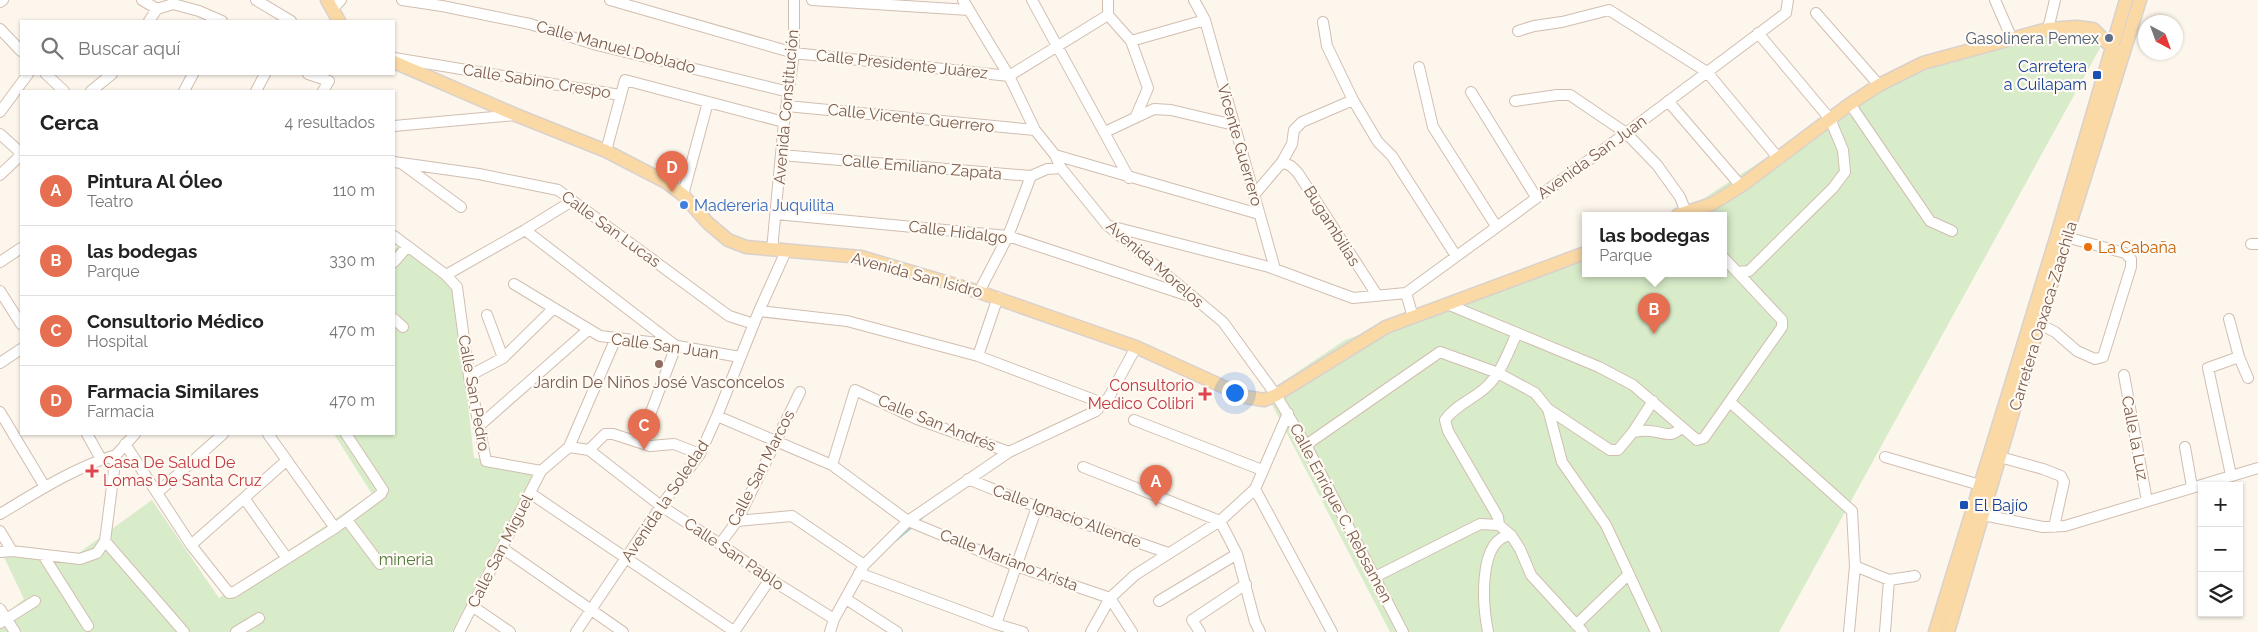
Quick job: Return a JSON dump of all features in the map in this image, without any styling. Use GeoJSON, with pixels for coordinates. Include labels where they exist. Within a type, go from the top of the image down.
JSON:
{"type":"FeatureCollection","features":[{"type":"Feature","properties":{"kind":"main road","name":"Carretera Oaxaca-Zaachila"},"geometry":{"type":"LineString","coordinates":[[1935,632],[2126,0]]}},
{"type":"Feature","properties":{"kind":"main road","name":"Carretera Oaxaca-Zaachila"},"geometry":{"type":"LineString","coordinates":[[1948,632],[2039,324],[2140,0]]}},
{"type":"Feature","properties":{"kind":"main road"},"geometry":{"type":"LineString","coordinates":[[330,5],[338,20]]}},
{"type":"Feature","properties":{"kind":"main road"},"geometry":{"type":"LineString","coordinates":[[1690,212],[1712,204],[1741,186],[1850,104],[1879,85],[1923,63],[2048,29],[2076,27],[2093,30],[2102,36],[2111,48],[2123,55]]}},
{"type":"Feature","properties":{"kind":"main road","name":"Avenida San Isidro"},"geometry":{"type":"LineString","coordinates":[[395,62],[516,115],[606,151],[666,182],[683,195],[708,223],[728,240],[746,247],[861,257],[998,297],[1136,347],[1246,397],[1264,400],[1276,394]]}},
{"type":"Feature","properties":{"kind":"main road"},"geometry":{"type":"LineString","coordinates":[[1276,394],[1386,327],[1582,254]]}},
{"type":"Feature","properties":{"kind":"street"},"geometry":{"type":"LineString","coordinates":[[142,0],[157,9]]}},
{"type":"Feature","properties":{"kind":"street"},"geometry":{"type":"LineString","coordinates":[[256,0],[289,20]]}},
{"type":"Feature","properties":{"kind":"street"},"geometry":{"type":"LineString","coordinates":[[330,5],[341,0]]}},
{"type":"Feature","properties":{"kind":"street","name":"Calle Manuel Doblado"},"geometry":{"type":"LineString","coordinates":[[402,0],[446,3],[530,24],[597,45],[789,92]]}},
{"type":"Feature","properties":{"kind":"street","name":"Calle Presidente Juárez"},"geometry":{"type":"LineString","coordinates":[[610,0],[794,53],[1009,76]]}},
{"type":"Feature","properties":{"kind":"street","name":"Avenida Constitución"},"geometry":{"type":"LineString","coordinates":[[772,250],[784,122],[794,53],[794,0]]}},
{"type":"Feature","properties":{"kind":"street"},"geometry":{"type":"LineString","coordinates":[[812,0],[970,10]]}},
{"type":"Feature","properties":{"kind":"street","name":"Avenida Morelos"},"geometry":{"type":"LineString","coordinates":[[963,0],[1009,76],[1035,130],[1055,155],[1060,168],[1107,225],[1223,322],[1276,394]]}},
{"type":"Feature","properties":{"kind":"street"},"geometry":{"type":"LineString","coordinates":[[1032,0],[1059,46],[1129,178]]}},
{"type":"Feature","properties":{"kind":"street"},"geometry":{"type":"LineString","coordinates":[[1108,0],[1108,15],[1131,41],[1148,88],[1136,116]]}},
{"type":"Feature","properties":{"kind":"street","name":"Avenida San Juan"},"geometry":{"type":"LineString","coordinates":[[1406,293],[1626,133],[1786,13],[1788,0]]}},
{"type":"Feature","properties":{"kind":"street"},"geometry":{"type":"LineString","coordinates":[[1995,0],[2012,39]]}},
{"type":"Feature","properties":{"kind":"street"},"geometry":{"type":"LineString","coordinates":[[2048,29],[2055,0]]}},
{"type":"Feature","properties":{"kind":"street","name":"Vicente Guerrero"},"geometry":{"type":"LineString","coordinates":[[1199,2],[1275,269]]}},
{"type":"Feature","properties":{"kind":"street"},"geometry":{"type":"LineString","coordinates":[[150,20],[157,9],[173,4],[199,11],[220,20]]}},
{"type":"Feature","properties":{"kind":"street"},"geometry":{"type":"LineString","coordinates":[[1518,31],[1609,10],[1706,72],[1779,159]]}},
{"type":"Feature","properties":{"kind":"street"},"geometry":{"type":"LineString","coordinates":[[1816,13],[1879,85]]}},
{"type":"Feature","properties":{"kind":"street"},"geometry":{"type":"LineString","coordinates":[[1009,76],[1108,15]]}},
{"type":"Feature","properties":{"kind":"street"},"geometry":{"type":"LineString","coordinates":[[1131,41],[1205,20]]}},
{"type":"Feature","properties":{"kind":"street"},"geometry":{"type":"LineString","coordinates":[[1322,22],[1327,46],[1353,100],[1378,142],[1392,156],[1456,256]]}},
{"type":"Feature","properties":{"kind":"street"},"geometry":{"type":"LineString","coordinates":[[0,28],[20,50]]}},
{"type":"Feature","properties":{"kind":"street"},"geometry":{"type":"LineString","coordinates":[[1737,272],[1749,270],[1833,188],[1844,172],[1843,150],[1830,119],[1758,33]]}},
{"type":"Feature","properties":{"kind":"street","name":"Calle Sabino Crespo"},"geometry":{"type":"LineString","coordinates":[[395,58],[620,95],[625,80],[784,122]]}},
{"type":"Feature","properties":{"kind":"street"},"geometry":{"type":"LineString","coordinates":[[1420,66],[1433,127],[1496,226]]}},
{"type":"Feature","properties":{"kind":"street"},"geometry":{"type":"LineString","coordinates":[[0,112],[27,75]]}},
{"type":"Feature","properties":{"kind":"street"},"geometry":{"type":"LineString","coordinates":[[47,75],[63,90]]}},
{"type":"Feature","properties":{"kind":"street"},"geometry":{"type":"LineString","coordinates":[[92,90],[111,75]]}},
{"type":"Feature","properties":{"kind":"street"},"geometry":{"type":"LineString","coordinates":[[185,90],[192,75]]}},
{"type":"Feature","properties":{"kind":"street"},"geometry":{"type":"LineString","coordinates":[[257,90],[264,75]]}},
{"type":"Feature","properties":{"kind":"street"},"geometry":{"type":"LineString","coordinates":[[311,75],[329,82]]}},
{"type":"Feature","properties":{"kind":"street"},"geometry":{"type":"LineString","coordinates":[[1471,92],[1536,197]]}},
{"type":"Feature","properties":{"kind":"street"},"geometry":{"type":"LineString","coordinates":[[1515,101],[1557,94],[1570,95],[1626,133],[1657,165],[1680,197],[1684,212]]}},
{"type":"Feature","properties":{"kind":"street"},"geometry":{"type":"LineString","coordinates":[[606,151],[620,95]]}},
{"type":"Feature","properties":{"kind":"street"},"geometry":{"type":"LineString","coordinates":[[1254,195],[1282,162],[1292,144],[1294,130],[1302,122],[1353,100]]}},
{"type":"Feature","properties":{"kind":"street"},"geometry":{"type":"LineString","coordinates":[[1668,101],[1741,186]]}},
{"type":"Feature","properties":{"kind":"street"},"geometry":{"type":"LineString","coordinates":[[683,195],[708,102]]}},
{"type":"Feature","properties":{"kind":"street"},"geometry":{"type":"LineString","coordinates":[[1850,104],[1930,221],[1952,231]]}},
{"type":"Feature","properties":{"kind":"street","name":"Calle Vicente Guerrero"},"geometry":{"type":"LineString","coordinates":[[787,106],[1035,130]]}},
{"type":"Feature","properties":{"kind":"street"},"geometry":{"type":"LineString","coordinates":[[1105,132],[1154,109],[1171,110],[1234,125]]}},
{"type":"Feature","properties":{"kind":"street"},"geometry":{"type":"LineString","coordinates":[[395,126],[516,115]]}},
{"type":"Feature","properties":{"kind":"street"},"geometry":{"type":"LineString","coordinates":[[0,134],[20,153]]}},
{"type":"Feature","properties":{"kind":"street"},"geometry":{"type":"LineString","coordinates":[[0,175],[20,155]]}},
{"type":"Feature","properties":{"kind":"street","name":"Calle Emiliano Zapata"},"geometry":{"type":"LineString","coordinates":[[781,155],[1031,176],[1047,169],[1060,168]]}},
{"type":"Feature","properties":{"kind":"street"},"geometry":{"type":"LineString","coordinates":[[1055,155],[1129,178],[1259,214]]}},
{"type":"Feature","properties":{"kind":"street"},"geometry":{"type":"LineString","coordinates":[[397,162],[461,207]]}},
{"type":"Feature","properties":{"kind":"street","name":"Calle San Lucas"},"geometry":{"type":"LineString","coordinates":[[397,162],[479,174],[558,190],[729,316],[754,324]]}},
{"type":"Feature","properties":{"kind":"street","name":"Bugambilias"},"geometry":{"type":"LineString","coordinates":[[1282,162],[1291,166],[1298,174],[1377,295]]}},
{"type":"Feature","properties":{"kind":"street"},"geometry":{"type":"LineString","coordinates":[[979,292],[1008,236],[1031,176]]}},
{"type":"Feature","properties":{"kind":"street"},"geometry":{"type":"LineString","coordinates":[[395,237],[446,275],[572,201]]}},
{"type":"Feature","properties":{"kind":"street","name":"Calle Hidalgo"},"geometry":{"type":"LineString","coordinates":[[776,214],[1008,236],[1192,296]]}},
{"type":"Feature","properties":{"kind":"street"},"geometry":{"type":"LineString","coordinates":[[1107,225],[1275,269],[1353,298],[1406,293],[1414,317]]}},
{"type":"Feature","properties":{"kind":"street"},"geometry":{"type":"LineString","coordinates":[[525,230],[676,346],[640,442]]}},
{"type":"Feature","properties":{"kind":"street"},"geometry":{"type":"LineString","coordinates":[[2039,324],[2056,332],[2077,351],[2095,359],[2102,357],[2132,259],[2125,253],[2066,237]]}},
{"type":"Feature","properties":{"kind":"street"},"geometry":{"type":"LineString","coordinates":[[395,261],[407,247]]}},
{"type":"Feature","properties":{"kind":"street"},"geometry":{"type":"LineString","coordinates":[[0,262],[20,249]]}},
{"type":"Feature","properties":{"kind":"street","name":"Avenida la Soledad"},"geometry":{"type":"LineString","coordinates":[[576,632],[661,506],[700,454],[718,416],[759,311],[786,251]]}},
{"type":"Feature","properties":{"kind":"street"},"geometry":{"type":"LineString","coordinates":[[1446,304],[1517,333],[1633,385],[1697,440],[1704,438],[1782,326],[1782,320],[1727,261]]}},
{"type":"Feature","properties":{"kind":"street","name":"Calle San Pedro"},"geometry":{"type":"LineString","coordinates":[[446,275],[457,287],[469,376],[486,461],[541,471]]}},
{"type":"Feature","properties":{"kind":"street","name":"Calle San Juan"},"geometry":{"type":"LineString","coordinates":[[514,284],[600,336],[676,346],[740,358]]}},
{"type":"Feature","properties":{"kind":"street"},"geometry":{"type":"LineString","coordinates":[[0,291],[20,322]]}},
{"type":"Feature","properties":{"kind":"street"},"geometry":{"type":"LineString","coordinates":[[978,356],[998,297]]}},
{"type":"Feature","properties":{"kind":"street"},"geometry":{"type":"LineString","coordinates":[[469,376],[504,358],[554,308]]}},
{"type":"Feature","properties":{"kind":"street"},"geometry":{"type":"LineString","coordinates":[[759,311],[847,321],[978,356],[1105,404]]}},
{"type":"Feature","properties":{"kind":"street"},"geometry":{"type":"LineString","coordinates":[[488,315],[504,358]]}},
{"type":"Feature","properties":{"kind":"street"},"geometry":{"type":"LineString","coordinates":[[395,320],[403,327]]}},
{"type":"Feature","properties":{"kind":"street"},"geometry":{"type":"LineString","coordinates":[[2229,320],[2248,378]]}},
{"type":"Feature","properties":{"kind":"street"},"geometry":{"type":"LineString","coordinates":[[479,426],[588,330]]}},
{"type":"Feature","properties":{"kind":"street"},"geometry":{"type":"LineString","coordinates":[[1499,525],[1498,517],[1448,430],[1445,420],[1451,411],[1486,388],[1498,373],[1517,333]]}},
{"type":"Feature","properties":{"kind":"street"},"geometry":{"type":"LineString","coordinates":[[541,471],[569,447],[616,338]]}},
{"type":"Feature","properties":{"kind":"street"},"geometry":{"type":"LineString","coordinates":[[830,632],[834,619],[861,569],[908,520],[1009,452],[1096,411],[1105,404],[1136,347]]}},
{"type":"Feature","properties":{"kind":"street"},"geometry":{"type":"LineString","coordinates":[[0,363],[20,350]]}},
{"type":"Feature","properties":{"kind":"street"},"geometry":{"type":"LineString","coordinates":[[1306,445],[1440,352],[1498,373],[1535,393],[1548,410],[1610,450],[1618,450],[1633,432],[1653,401]]}},
{"type":"Feature","properties":{"kind":"street"},"geometry":{"type":"LineString","coordinates":[[2231,475],[2208,368],[2240,357]]}},
{"type":"Feature","properties":{"kind":"street","name":"Calle la Luz"},"geometry":{"type":"LineString","coordinates":[[2124,376],[2147,501]]}},
{"type":"Feature","properties":{"kind":"street","name":"Calle San Andrés"},"geometry":{"type":"LineString","coordinates":[[832,465],[855,390],[917,419],[1009,452]]}},
{"type":"Feature","properties":{"kind":"street","name":"Calle San Marcos"},"geometry":{"type":"LineString","coordinates":[[720,544],[737,521],[800,392]]}},
{"type":"Feature","properties":{"kind":"street","name":"Calle Enrique C. Rebsamen"},"geometry":{"type":"LineString","coordinates":[[1276,394],[1306,445],[1403,632]]}},
{"type":"Feature","properties":{"kind":"street"},"geometry":{"type":"LineString","coordinates":[[1730,402],[1852,510],[1855,566],[1849,632]]}},
{"type":"Feature","properties":{"kind":"street"},"geometry":{"type":"LineString","coordinates":[[1548,410],[1562,462],[1606,524],[1656,632]]}},
{"type":"Feature","properties":{"kind":"street"},"geometry":{"type":"LineString","coordinates":[[0,412],[45,487]]}},
{"type":"Feature","properties":{"kind":"street"},"geometry":{"type":"LineString","coordinates":[[1091,632],[1110,598],[1135,575],[1220,521],[1255,488],[1288,413]]}},
{"type":"Feature","properties":{"kind":"street","name":"Calle Mariano Arista"},"geometry":{"type":"LineString","coordinates":[[718,416],[776,443],[832,465],[908,520],[1016,566],[1110,598]]}},
{"type":"Feature","properties":{"kind":"street"},"geometry":{"type":"LineString","coordinates":[[1134,420],[1262,470]]}},
{"type":"Feature","properties":{"kind":"street"},"geometry":{"type":"LineString","coordinates":[[1633,432],[1651,431],[1669,435],[1681,428]]}},
{"type":"Feature","properties":{"kind":"street"},"geometry":{"type":"LineString","coordinates":[[569,447],[589,450],[605,434],[650,446],[674,444],[700,454]]}},
{"type":"Feature","properties":{"kind":"street"},"geometry":{"type":"LineString","coordinates":[[88,435],[101,459]]}},
{"type":"Feature","properties":{"kind":"street"},"geometry":{"type":"LineString","coordinates":[[0,552],[12,551],[80,559],[97,553],[105,541],[116,455],[134,435]]}},
{"type":"Feature","properties":{"kind":"street"},"geometry":{"type":"LineString","coordinates":[[157,493],[222,435]]}},
{"type":"Feature","properties":{"kind":"street"},"geometry":{"type":"LineString","coordinates":[[269,435],[335,528]]}},
{"type":"Feature","properties":{"kind":"street"},"geometry":{"type":"LineString","coordinates":[[125,444],[191,545],[229,593],[234,592],[286,557],[335,528],[382,494],[383,490],[347,435]]}},
{"type":"Feature","properties":{"kind":"street"},"geometry":{"type":"LineString","coordinates":[[2184,446],[2192,487]]}},
{"type":"Feature","properties":{"kind":"street","name":"Calle San Pablo"},"geometry":{"type":"LineString","coordinates":[[589,450],[661,506],[770,579],[834,619]]}},
{"type":"Feature","properties":{"kind":"street"},"geometry":{"type":"LineString","coordinates":[[0,514],[45,487],[101,459],[116,455]]}},
{"type":"Feature","properties":{"kind":"street"},"geometry":{"type":"LineString","coordinates":[[1885,457],[1980,485]]}},
{"type":"Feature","properties":{"kind":"street"},"geometry":{"type":"LineString","coordinates":[[2000,457],[2062,476],[2064,482],[2054,527]]}},
{"type":"Feature","properties":{"kind":"street"},"geometry":{"type":"LineString","coordinates":[[191,545],[286,461]]}},
{"type":"Feature","properties":{"kind":"street"},"geometry":{"type":"LineString","coordinates":[[1083,467],[1220,521],[1236,554],[1246,584],[1255,622],[1260,632]]}},
{"type":"Feature","properties":{"kind":"street"},"geometry":{"type":"LineString","coordinates":[[1983,515],[2043,527],[2065,526],[2258,468]]}},
{"type":"Feature","properties":{"kind":"street","name":"Calle San Miguel"},"geometry":{"type":"LineString","coordinates":[[459,632],[541,471]]}},
{"type":"Feature","properties":{"kind":"street","name":"Calle Ignacio Allende"},"geometry":{"type":"LineString","coordinates":[[968,479],[1037,507],[1168,553]]}},
{"type":"Feature","properties":{"kind":"street"},"geometry":{"type":"LineString","coordinates":[[1255,488],[1332,632]]}},
{"type":"Feature","properties":{"kind":"street"},"geometry":{"type":"LineString","coordinates":[[530,493],[734,632],[770,579]]}},
{"type":"Feature","properties":{"kind":"street"},"geometry":{"type":"LineString","coordinates":[[244,498],[286,557]]}},
{"type":"Feature","properties":{"kind":"street"},"geometry":{"type":"LineString","coordinates":[[996,624],[1037,507]]}},
{"type":"Feature","properties":{"kind":"street"},"geometry":{"type":"LineString","coordinates":[[737,521],[792,516],[861,569],[996,624],[1024,632]]}},
{"type":"Feature","properties":{"kind":"street"},"geometry":{"type":"LineString","coordinates":[[347,520],[380,564]]}},
{"type":"Feature","properties":{"kind":"street"},"geometry":{"type":"LineString","coordinates":[[1375,577],[1480,524],[1499,525],[1511,535],[1520,549],[1531,575],[1579,628],[1629,574]]}},
{"type":"Feature","properties":{"kind":"street"},"geometry":{"type":"LineString","coordinates":[[0,531],[12,551]]}},
{"type":"Feature","properties":{"kind":"street"},"geometry":{"type":"LineString","coordinates":[[1488,632],[1483,608],[1487,565],[1492,547],[1498,539],[1511,535]]}},
{"type":"Feature","properties":{"kind":"street"},"geometry":{"type":"LineString","coordinates":[[105,541],[184,632]]}},
{"type":"Feature","properties":{"kind":"street"},"geometry":{"type":"LineString","coordinates":[[502,548],[623,632]]}},
{"type":"Feature","properties":{"kind":"street"},"geometry":{"type":"LineString","coordinates":[[1159,601],[1236,554]]}},
{"type":"Feature","properties":{"kind":"street"},"geometry":{"type":"LineString","coordinates":[[43,555],[88,626]]}},
{"type":"Feature","properties":{"kind":"street"},"geometry":{"type":"LineString","coordinates":[[1855,566],[1889,580],[1915,576]]}},
{"type":"Feature","properties":{"kind":"street"},"geometry":{"type":"LineString","coordinates":[[1885,632],[1889,580]]}},
{"type":"Feature","properties":{"kind":"street"},"geometry":{"type":"LineString","coordinates":[[1200,632],[1192,620],[1246,584]]}},
{"type":"Feature","properties":{"kind":"street"},"geometry":{"type":"LineString","coordinates":[[846,598],[897,632]]}},
{"type":"Feature","properties":{"kind":"street"},"geometry":{"type":"LineString","coordinates":[[1110,598],[1132,632]]}},
{"type":"Feature","properties":{"kind":"street"},"geometry":{"type":"LineString","coordinates":[[3,621],[35,602]]}},
{"type":"Feature","properties":{"kind":"street"},"geometry":{"type":"LineString","coordinates":[[472,606],[510,632]]}},
{"type":"Feature","properties":{"kind":"street"},"geometry":{"type":"LineString","coordinates":[[0,609],[3,621],[15,632]]}},
{"type":"Feature","properties":{"kind":"street"},"geometry":{"type":"LineString","coordinates":[[236,632],[259,618]]}},
{"type":"Feature","properties":{"kind":"green space"},"geometry":{"type":"Polygon","coordinates":[[[2045,29],[2105,39],[1779,632],[1390,632],[1266,393],[1345,340],[1582,254],[1582,277],[1727,277],[1727,212],[1683,212],[1879,85],[2045,29]]]}},
{"type":"Feature","properties":{"kind":"green space","name":"mineria"},"geometry":{"type":"Polygon","coordinates":[[[398,246],[455,288],[474,458],[537,466],[452,632],[0,632],[0,618],[24,599],[1,551],[69,560],[152,500],[219,598],[372,494],[335,435],[395,435],[395,249],[398,246]]]}},
{"type":"Feature","properties":{"kind":"waterway"},"geometry":{"type":"LineString","coordinates":[[917,522],[926,514]]}},
{"type":"Feature","properties":{"kind":"waterway"},"geometry":{"type":"LineString","coordinates":[[896,540],[913,526]]}},
{"type":"Feature","properties":{"kind":"place","name":"Gasolinera Pemex"},"geometry":{"type":"Point","coordinates":[2109,38]}},
{"type":"Feature","properties":{"kind":"place","name":"Carretera a Cuilapam"},"geometry":{"type":"Point","coordinates":[2097,75]}},
{"type":"Feature","properties":{"kind":"place","name":"Farmacia Similares"},"geometry":{"type":"Point","coordinates":[672,192]}},
{"type":"Feature","properties":{"kind":"place","name":"Madereria Juquilita"},"geometry":{"type":"Point","coordinates":[684,205]}},
{"type":"Feature","properties":{"kind":"place","name":"La Cabaña"},"geometry":{"type":"Point","coordinates":[2088,247]}},
{"type":"Feature","properties":{"kind":"place","name":"las bodegas"},"geometry":{"type":"Point","coordinates":[1654,334]}},
{"type":"Feature","properties":{"kind":"place","name":"Jardin De Niños José Vasconcelos"},"geometry":{"type":"Point","coordinates":[659,364]}},
{"type":"Feature","properties":{"kind":"place","name":"Consultorio Medico Colibri"},"geometry":{"type":"Point","coordinates":[1205,394]}},
{"type":"Feature","properties":{"kind":"place","name":"Consultorio Médico"},"geometry":{"type":"Point","coordinates":[644,450]}},
{"type":"Feature","properties":{"kind":"place","name":"Casa De Salud De Lomas De Santa Cruz"},"geometry":{"type":"Point","coordinates":[92,471]}},
{"type":"Feature","properties":{"kind":"place","name":"El Bajío"},"geometry":{"type":"Point","coordinates":[1964,505]}},
{"type":"Feature","properties":{"kind":"place","name":"Pintura Al Óleo"},"geometry":{"type":"Point","coordinates":[1156,506]}}]}
